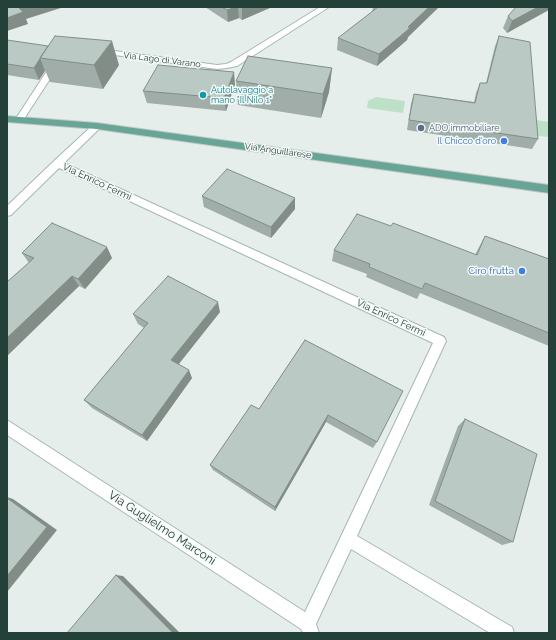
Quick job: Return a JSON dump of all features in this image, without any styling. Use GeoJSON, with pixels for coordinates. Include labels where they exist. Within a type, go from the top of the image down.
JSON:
{"type":"FeatureCollection","features":[{"type":"Feature","properties":{"kind":"main road","name":"Via Anguillarese"},"geometry":{"type":"LineString","coordinates":[[7,119],[97,126],[549,189]]}},
{"type":"Feature","properties":{"kind":"street","name":"Via Lago di Varano"},"geometry":{"type":"LineString","coordinates":[[95,51],[217,67],[227,66],[234,64],[325,7]]}},
{"type":"Feature","properties":{"kind":"street"},"geometry":{"type":"LineString","coordinates":[[19,120],[61,56]]}},
{"type":"Feature","properties":{"kind":"street"},"geometry":{"type":"LineString","coordinates":[[7,212],[97,126]]}},
{"type":"Feature","properties":{"kind":"street","name":"Via Enrico Fermi"},"geometry":{"type":"LineString","coordinates":[[57,164],[440,341],[348,539],[310,629]]}},
{"type":"Feature","properties":{"kind":"street","name":"Via Guglielmo Marconi"},"geometry":{"type":"LineString","coordinates":[[7,427],[310,629]]}},
{"type":"Feature","properties":{"kind":"street"},"geometry":{"type":"LineString","coordinates":[[348,539],[506,633]]}},
{"type":"Feature","properties":{"kind":"green space"},"geometry":{"type":"Polygon","coordinates":[[[376,97],[405,101],[403,113],[367,108],[368,101],[376,97]]]}},
{"type":"Feature","properties":{"kind":"green space"},"geometry":{"type":"Polygon","coordinates":[[[530,119],[549,122],[549,137],[531,135],[530,119]]]}},
{"type":"Feature","properties":{"kind":"building"},"geometry":{"type":"Polygon","coordinates":[[[7,7],[23,7],[19,8],[23,12],[7,18],[7,7]]]}},
{"type":"Feature","properties":{"kind":"building"},"geometry":{"type":"Polygon","coordinates":[[[222,7],[236,7],[227,10],[222,7]]]}},
{"type":"Feature","properties":{"kind":"building"},"geometry":{"type":"Polygon","coordinates":[[[378,7],[429,7],[408,27],[410,28],[379,54],[338,38],[378,7]]]}},
{"type":"Feature","properties":{"kind":"building"},"geometry":{"type":"Polygon","coordinates":[[[516,7],[538,7],[512,21],[508,16],[516,7]]]}},
{"type":"Feature","properties":{"kind":"building"},"geometry":{"type":"Polygon","coordinates":[[[55,36],[112,41],[94,65],[40,58],[55,36]]]}},
{"type":"Feature","properties":{"kind":"building"},"geometry":{"type":"Polygon","coordinates":[[[499,36],[530,42],[538,139],[409,120],[414,94],[475,103],[480,83],[487,83],[499,36]]]}},
{"type":"Feature","properties":{"kind":"building"},"geometry":{"type":"Polygon","coordinates":[[[7,40],[48,46],[34,68],[7,64],[7,40]]]}},
{"type":"Feature","properties":{"kind":"building"},"geometry":{"type":"Polygon","coordinates":[[[248,56],[332,68],[323,94],[236,81],[248,56]]]}},
{"type":"Feature","properties":{"kind":"building"},"geometry":{"type":"Polygon","coordinates":[[[158,65],[234,72],[224,98],[143,91],[158,65]]]}},
{"type":"Feature","properties":{"kind":"building"},"geometry":{"type":"Polygon","coordinates":[[[227,169],[295,198],[271,227],[202,196],[227,169]]]}},
{"type":"Feature","properties":{"kind":"building"},"geometry":{"type":"Polygon","coordinates":[[[357,214],[391,226],[393,223],[477,255],[485,236],[549,259],[549,333],[425,283],[422,289],[369,267],[370,264],[334,250],[357,214]]]}},
{"type":"Feature","properties":{"kind":"building"},"geometry":{"type":"Polygon","coordinates":[[[52,223],[107,247],[78,279],[72,276],[7,338],[7,282],[34,258],[22,253],[52,223]]]}},
{"type":"Feature","properties":{"kind":"building"},"geometry":{"type":"Polygon","coordinates":[[[168,276],[218,302],[171,360],[189,370],[142,435],[84,400],[148,323],[133,314],[168,276]]]}},
{"type":"Feature","properties":{"kind":"building"},"geometry":{"type":"Polygon","coordinates":[[[305,340],[403,391],[377,442],[328,415],[275,507],[210,465],[251,405],[259,409],[305,340]]]}},
{"type":"Feature","properties":{"kind":"building"},"geometry":{"type":"Polygon","coordinates":[[[465,419],[537,454],[513,542],[435,501],[465,419]]]}},
{"type":"Feature","properties":{"kind":"building"},"geometry":{"type":"Polygon","coordinates":[[[7,498],[47,527],[7,576],[7,498]]]}},
{"type":"Feature","properties":{"kind":"building"},"geometry":{"type":"Polygon","coordinates":[[[116,575],[173,633],[67,633],[116,575]]]}},
{"type":"Feature","properties":{"kind":"place","name":"Autolavaggio a mano \"Il Nilo 1\""},"geometry":{"type":"Point","coordinates":[203,95]}},
{"type":"Feature","properties":{"kind":"place","name":"ADO immobiliare"},"geometry":{"type":"Point","coordinates":[421,128]}},
{"type":"Feature","properties":{"kind":"place","name":"Il Chicco d'oro"},"geometry":{"type":"Point","coordinates":[504,141]}},
{"type":"Feature","properties":{"kind":"place","name":"Ciro frutta"},"geometry":{"type":"Point","coordinates":[522,271]}}]}
